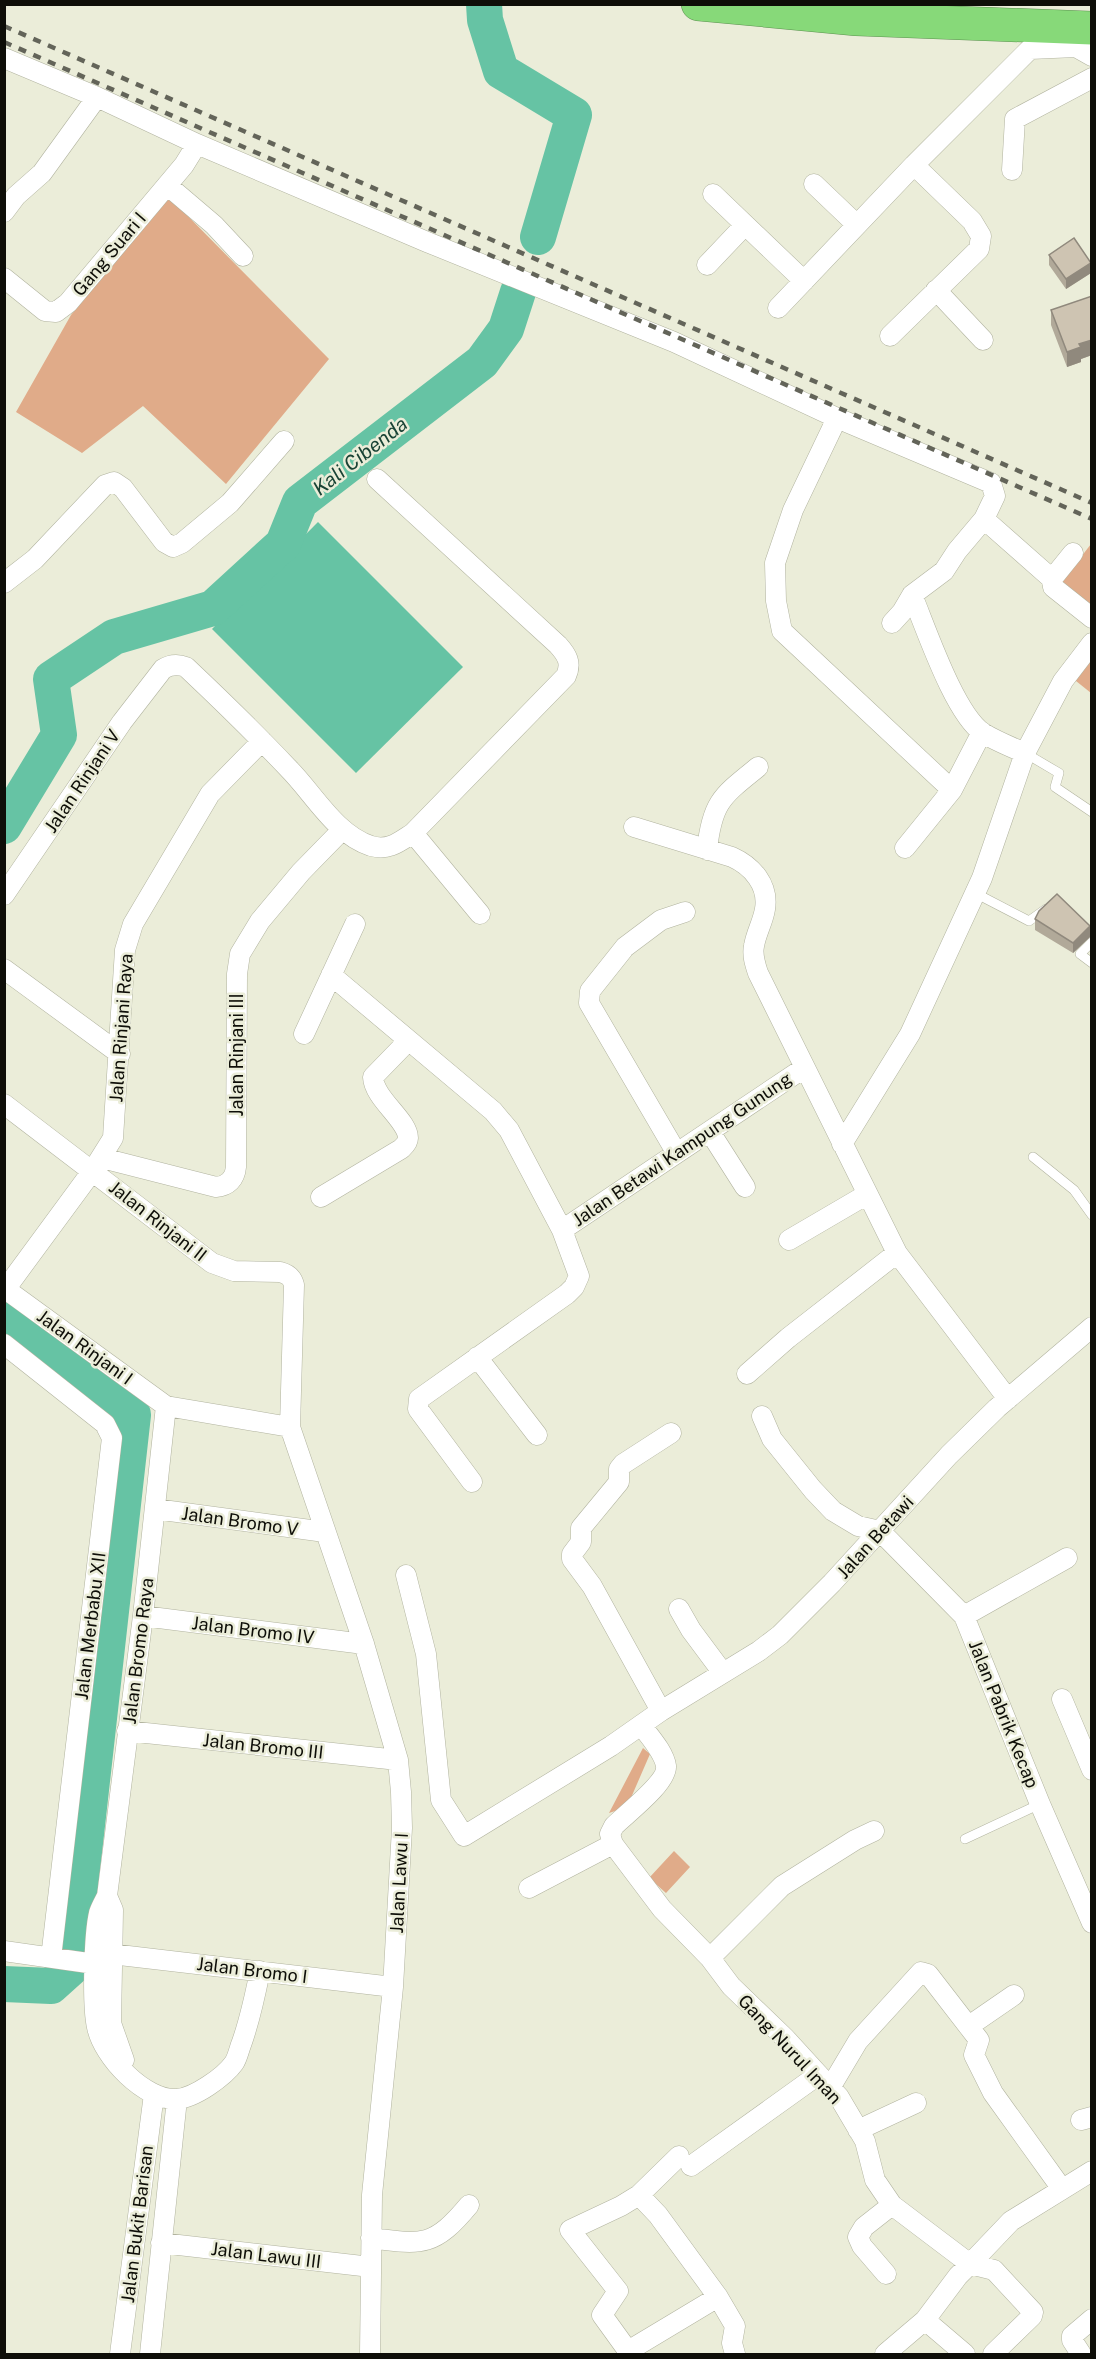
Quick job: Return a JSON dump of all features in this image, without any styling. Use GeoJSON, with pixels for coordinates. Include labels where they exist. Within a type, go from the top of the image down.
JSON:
{"type":"FeatureCollection","features":[{"type":"Feature","properties":{"kind":"highway"},"geometry":{"type":"LineString","coordinates":[[698,4],[856,18],[1092,26]]}},
{"type":"Feature","properties":{"kind":"highway"},"geometry":{"type":"LineString","coordinates":[[975,4],[1092,26]]}},
{"type":"Feature","properties":{"kind":"street"},"geometry":{"type":"LineString","coordinates":[[778,308],[914,165],[1030,49],[1076,47],[1092,56]]}},
{"type":"Feature","properties":{"kind":"street"},"geometry":{"type":"LineString","coordinates":[[4,58],[98,97],[197,144],[427,242],[674,342],[837,418],[991,483],[995,496],[984,519],[957,550],[944,571],[912,594],[902,612],[892,623]]}},
{"type":"Feature","properties":{"kind":"street"},"geometry":{"type":"LineString","coordinates":[[1012,170],[1015,119],[1092,78]]}},
{"type":"Feature","properties":{"kind":"street"},"geometry":{"type":"LineString","coordinates":[[4,212],[16,196],[42,173],[98,97]]}},
{"type":"Feature","properties":{"kind":"street","name":"Gang Suari I"},"geometry":{"type":"LineString","coordinates":[[4,278],[45,311],[56,312],[68,303],[184,165],[197,144]]}},
{"type":"Feature","properties":{"kind":"street"},"geometry":{"type":"LineString","coordinates":[[890,336],[979,249],[981,236],[972,221],[914,165]]}},
{"type":"Feature","properties":{"kind":"street"},"geometry":{"type":"LineString","coordinates":[[814,184],[857,225]]}},
{"type":"Feature","properties":{"kind":"street"},"geometry":{"type":"LineString","coordinates":[[167,185],[214,225],[243,256]]}},
{"type":"Feature","properties":{"kind":"street"},"geometry":{"type":"LineString","coordinates":[[713,194],[804,281]]}},
{"type":"Feature","properties":{"kind":"street"},"geometry":{"type":"LineString","coordinates":[[707,265],[745,225]]}},
{"type":"Feature","properties":{"kind":"street"},"geometry":{"type":"LineString","coordinates":[[936,290],[983,340]]}},
{"type":"Feature","properties":{"kind":"street"},"geometry":{"type":"LineString","coordinates":[[837,418],[793,510],[775,563],[776,601],[782,631],[952,790]]}},
{"type":"Feature","properties":{"kind":"street"},"geometry":{"type":"LineString","coordinates":[[4,583],[35,559],[105,485],[114,482],[123,488],[164,542],[173,547],[182,543],[230,503],[284,441]]}},
{"type":"Feature","properties":{"kind":"street"},"geometry":{"type":"LineString","coordinates":[[262,741],[299,779],[342,830],[360,841],[384,848],[392,846],[413,833],[566,676],[569,669],[568,657],[558,645],[377,479]]}},
{"type":"Feature","properties":{"kind":"street"},"geometry":{"type":"LineString","coordinates":[[984,519],[1052,579],[1053,587],[1092,618]]}},
{"type":"Feature","properties":{"kind":"street"},"geometry":{"type":"LineString","coordinates":[[1052,579],[1072,553]]}},
{"type":"Feature","properties":{"kind":"street"},"geometry":{"type":"LineString","coordinates":[[912,594],[954,693],[982,732],[1025,753]]}},
{"type":"Feature","properties":{"kind":"street"},"geometry":{"type":"LineString","coordinates":[[842,1144],[910,1034],[975,893],[1025,753],[1063,681],[1092,643]]}},
{"type":"Feature","properties":{"kind":"street","name":"Jalan Rinjani V"},"geometry":{"type":"LineString","coordinates":[[4,896],[122,722],[163,669],[173,664],[186,667],[262,741]]}},
{"type":"Feature","properties":{"kind":"street"},"geometry":{"type":"LineString","coordinates":[[905,848],[952,790],[982,732]]}},
{"type":"Feature","properties":{"kind":"street","name":"Jalan Rinjani Raya"},"geometry":{"type":"LineString","coordinates":[[5,1290],[98,1164],[113,1138],[125,950],[133,924],[210,794],[262,741]]}},
{"type":"Feature","properties":{"kind":"street"},"geometry":{"type":"LineString","coordinates":[[707,850],[710,825],[718,805],[758,767]]}},
{"type":"Feature","properties":{"kind":"street","name":"Jalan Betawi Kampung Gunung"},"geometry":{"type":"LineString","coordinates":[[634,827],[743,862],[756,875],[762,885],[765,907],[754,945],[753,957],[758,973],[866,1195],[897,1253],[1008,1399]]}},
{"type":"Feature","properties":{"kind":"street","name":"Jalan Rinjani III"},"geometry":{"type":"LineString","coordinates":[[98,1164],[216,1187],[225,1186],[231,1180],[236,1167],[237,974],[240,954],[260,921],[301,872],[342,830]]}},
{"type":"Feature","properties":{"kind":"street"},"geometry":{"type":"LineString","coordinates":[[413,833],[480,914]]}},
{"type":"Feature","properties":{"kind":"street"},"geometry":{"type":"LineString","coordinates":[[676,1152],[589,1003],[590,991],[625,947],[661,920],[685,912]]}},
{"type":"Feature","properties":{"kind":"street"},"geometry":{"type":"LineString","coordinates":[[304,1034],[354,924]]}},
{"type":"Feature","properties":{"kind":"street"},"geometry":{"type":"LineString","coordinates":[[4,969],[120,1054]]}},
{"type":"Feature","properties":{"kind":"street"},"geometry":{"type":"LineString","coordinates":[[331,975],[493,1111],[509,1130],[562,1230]]}},
{"type":"Feature","properties":{"kind":"street"},"geometry":{"type":"LineString","coordinates":[[321,1197],[406,1144],[408,1139],[406,1131],[375,1089],[373,1077],[408,1041]]}},
{"type":"Feature","properties":{"kind":"street","name":"Jalan Betawi Kampung Gunung"},"geometry":{"type":"LineString","coordinates":[[472,1482],[418,1409],[418,1399],[574,1287],[579,1276],[562,1230],[804,1068]]}},
{"type":"Feature","properties":{"kind":"street","name":"Jalan Rinjani II"},"geometry":{"type":"LineString","coordinates":[[4,1104],[98,1164],[212,1263],[234,1271],[280,1272],[292,1279],[294,1297],[290,1428]]}},
{"type":"Feature","properties":{"kind":"street"},"geometry":{"type":"LineString","coordinates":[[710,1132],[745,1187]]}},
{"type":"Feature","properties":{"kind":"street"},"geometry":{"type":"LineString","coordinates":[[789,1240],[866,1195]]}},
{"type":"Feature","properties":{"kind":"street"},"geometry":{"type":"LineString","coordinates":[[747,1374],[788,1338],[897,1253]]}},
{"type":"Feature","properties":{"kind":"street","name":"Jalan Rinjani I"},"geometry":{"type":"LineString","coordinates":[[5,1290],[166,1406]]}},
{"type":"Feature","properties":{"kind":"street","name":"Jalan Betawi"},"geometry":{"type":"LineString","coordinates":[[406,1575],[426,1654],[441,1800],[464,1836],[611,1746],[661,1711],[759,1651],[780,1635],[832,1584],[949,1455],[1008,1399],[1092,1327]]}},
{"type":"Feature","properties":{"kind":"street","name":"Jalan Merbabu XII"},"geometry":{"type":"LineString","coordinates":[[4,1344],[105,1424],[112,1438],[57,1958]]}},
{"type":"Feature","properties":{"kind":"street"},"geometry":{"type":"LineString","coordinates":[[477,1357],[537,1435]]}},
{"type":"Feature","properties":{"kind":"street"},"geometry":{"type":"LineString","coordinates":[[166,1406],[290,1428]]}},
{"type":"Feature","properties":{"kind":"street","name":"Jalan Bromo Raya"},"geometry":{"type":"LineString","coordinates":[[145,2089],[124,2061],[111,2023],[98,1960],[113,1910],[106,1896],[143,1616],[166,1406]]}},
{"type":"Feature","properties":{"kind":"street"},"geometry":{"type":"LineString","coordinates":[[762,1416],[772,1439],[813,1490],[833,1510],[858,1526],[880,1531]]}},
{"type":"Feature","properties":{"kind":"street","name":"Jalan Lawu I"},"geometry":{"type":"LineString","coordinates":[[290,1428],[364,1644],[398,1760],[401,1792],[402,1828],[393,1987],[372,2194],[370,2355]]}},
{"type":"Feature","properties":{"kind":"street"},"geometry":{"type":"LineString","coordinates":[[661,1711],[592,1587],[572,1559],[572,1554],[581,1542],[581,1528],[620,1482],[619,1469],[623,1464],[671,1432]]}},
{"type":"Feature","properties":{"kind":"street","name":"Jalan Bromo V"},"geometry":{"type":"LineString","coordinates":[[155,1509],[325,1532]]}},
{"type":"Feature","properties":{"kind":"street","name":"Jalan Pabrik Kecap"},"geometry":{"type":"LineString","coordinates":[[880,1531],[964,1616],[1040,1804],[1092,1923]]}},
{"type":"Feature","properties":{"kind":"street"},"geometry":{"type":"LineString","coordinates":[[964,1616],[1067,1558]]}},
{"type":"Feature","properties":{"kind":"street"},"geometry":{"type":"LineString","coordinates":[[679,1608],[691,1630],[723,1673]]}},
{"type":"Feature","properties":{"kind":"street","name":"Jalan Bromo IV"},"geometry":{"type":"LineString","coordinates":[[143,1616],[364,1644]]}},
{"type":"Feature","properties":{"kind":"street"},"geometry":{"type":"LineString","coordinates":[[1062,1699],[1092,1770]]}},
{"type":"Feature","properties":{"kind":"street"},"geometry":{"type":"LineString","coordinates":[[529,1888],[613,1844],[610,1834],[614,1826],[661,1782],[666,1771],[663,1758],[641,1725]]}},
{"type":"Feature","properties":{"kind":"street","name":"Jalan Bromo III"},"geometry":{"type":"LineString","coordinates":[[127,1731],[398,1760]]}},
{"type":"Feature","properties":{"kind":"street"},"geometry":{"type":"LineString","coordinates":[[710,1958],[782,1886],[855,1840],[874,1831]]}},
{"type":"Feature","properties":{"kind":"street","name":"Gang Nurul Iman"},"geometry":{"type":"LineString","coordinates":[[613,1844],[662,1909],[710,1958],[731,1986],[785,2038],[838,2097],[865,2141],[875,2180],[892,2205],[970,2265],[994,2270],[1032,2312],[1032,2316],[993,2355]]}},
{"type":"Feature","properties":{"kind":"street","name":"Jalan Bromo I"},"geometry":{"type":"LineString","coordinates":[[4,1951],[57,1958],[260,1971],[393,1987]]}},
{"type":"Feature","properties":{"kind":"street"},"geometry":{"type":"LineString","coordinates":[[145,2089],[177,2099],[206,2088],[221,2077],[235,2062],[252,2014],[260,1971]]}},
{"type":"Feature","properties":{"kind":"street"},"geometry":{"type":"LineString","coordinates":[[718,2297],[628,2351],[602,2315],[618,2291],[570,2230],[621,2206],[685,2161],[824,2081],[921,1972],[928,1974],[979,2040],[974,2055],[993,2093],[1062,2189]]}},
{"type":"Feature","properties":{"kind":"street"},"geometry":{"type":"LineString","coordinates":[[969,2026],[1014,1995]]}},
{"type":"Feature","properties":{"kind":"street","name":"Jalan Bukit Barisan"},"geometry":{"type":"LineString","coordinates":[[120,2355],[145,2089]]}},
{"type":"Feature","properties":{"kind":"street","name":"Jalan Bukit Barisan"},"geometry":{"type":"LineString","coordinates":[[150,2355],[177,2099]]}},
{"type":"Feature","properties":{"kind":"street"},"geometry":{"type":"LineString","coordinates":[[858,2130],[916,2103]]}},
{"type":"Feature","properties":{"kind":"street"},"geometry":{"type":"LineString","coordinates":[[885,2355],[924,2320],[958,2276],[1011,2221],[1092,2171]]}},
{"type":"Feature","properties":{"kind":"street"},"geometry":{"type":"LineString","coordinates":[[639,2194],[658,2215],[718,2297],[735,2326],[732,2343],[735,2355]]}},
{"type":"Feature","properties":{"kind":"street"},"geometry":{"type":"LineString","coordinates":[[371,2238],[419,2243],[432,2239],[452,2224],[469,2205]]}},
{"type":"Feature","properties":{"kind":"street"},"geometry":{"type":"LineString","coordinates":[[886,2274],[858,2238],[864,2227],[892,2205]]}},
{"type":"Feature","properties":{"kind":"street","name":"Jalan Lawu III"},"geometry":{"type":"LineString","coordinates":[[161,2243],[371,2267]]}},
{"type":"Feature","properties":{"kind":"street"},"geometry":{"type":"LineString","coordinates":[[1082,2355],[1072,2340],[1072,2336],[1092,2319]]}},
{"type":"Feature","properties":{"kind":"street"},"geometry":{"type":"LineString","coordinates":[[924,2320],[965,2355]]}},
{"type":"Feature","properties":{"kind":"lane"},"geometry":{"type":"LineString","coordinates":[[1025,753],[1059,773],[1055,787],[1092,812]]}},
{"type":"Feature","properties":{"kind":"lane"},"geometry":{"type":"LineString","coordinates":[[975,893],[1029,921],[1056,901]]}},
{"type":"Feature","properties":{"kind":"lane"},"geometry":{"type":"LineString","coordinates":[[1092,942],[1080,954],[1092,963]]}},
{"type":"Feature","properties":{"kind":"lane"},"geometry":{"type":"LineString","coordinates":[[1033,1157],[1074,1190],[1092,1215]]}},
{"type":"Feature","properties":{"kind":"lane"},"geometry":{"type":"LineString","coordinates":[[965,1839],[1040,1804]]}},
{"type":"Feature","properties":{"kind":"shaded area"},"geometry":{"type":"Polygon","coordinates":[[[169,197],[329,359],[226,484],[143,406],[82,453],[16,412],[71,315],[169,197]]]}},
{"type":"Feature","properties":{"kind":"shaded area"},"geometry":{"type":"Polygon","coordinates":[[[318,522],[463,667],[356,773],[212,629],[318,522]]]}},
{"type":"Feature","properties":{"kind":"shaded area"},"geometry":{"type":"Polygon","coordinates":[[[1091,544],[1091,610],[1061,583],[1091,544]]]}},
{"type":"Feature","properties":{"kind":"shaded area"},"geometry":{"type":"Polygon","coordinates":[[[1091,649],[1091,693],[1071,677],[1091,649]]]}},
{"type":"Feature","properties":{"kind":"shaded area"},"geometry":{"type":"Polygon","coordinates":[[[643,1748],[650,1754],[627,1807],[609,1813],[643,1748]]]}},
{"type":"Feature","properties":{"kind":"shaded area"},"geometry":{"type":"Polygon","coordinates":[[[674,1851],[690,1867],[666,1893],[649,1878],[674,1851]]]}},
{"type":"Feature","properties":{"kind":"building"},"geometry":{"type":"Polygon","coordinates":[[[1074,238],[1091,263],[1066,279],[1049,255],[1074,238]]]}},
{"type":"Feature","properties":{"kind":"building"},"geometry":{"type":"Polygon","coordinates":[[[1092,296],[1092,340],[1079,344],[1081,347],[1067,352],[1051,310],[1092,296]]]}},
{"type":"Feature","properties":{"kind":"building"},"geometry":{"type":"Polygon","coordinates":[[[1057,894],[1090,926],[1073,943],[1035,919],[1039,911],[1057,894]]]}},
{"type":"Feature","properties":{"kind":"waterway","name":"Kali Cibenda"},"geometry":{"type":"LineString","coordinates":[[484,4],[485,20],[501,71],[574,115],[538,237]]}},
{"type":"Feature","properties":{"kind":"waterway","name":"Kali Cibenda"},"geometry":{"type":"LineString","coordinates":[[4,826],[59,735],[51,679],[114,637],[213,608],[283,544],[300,502],[482,362],[506,329],[518,292]]}},
{"type":"Feature","properties":{"kind":"waterway"},"geometry":{"type":"LineString","coordinates":[[4,1320],[133,1415],[71,1968],[51,1986],[4,1984]]}},
{"type":"Feature","properties":{"kind":"railway"},"geometry":{"type":"LineString","coordinates":[[4,26],[1092,503]]}},
{"type":"Feature","properties":{"kind":"railway"},"geometry":{"type":"LineString","coordinates":[[4,42],[1092,519]]}}]}
